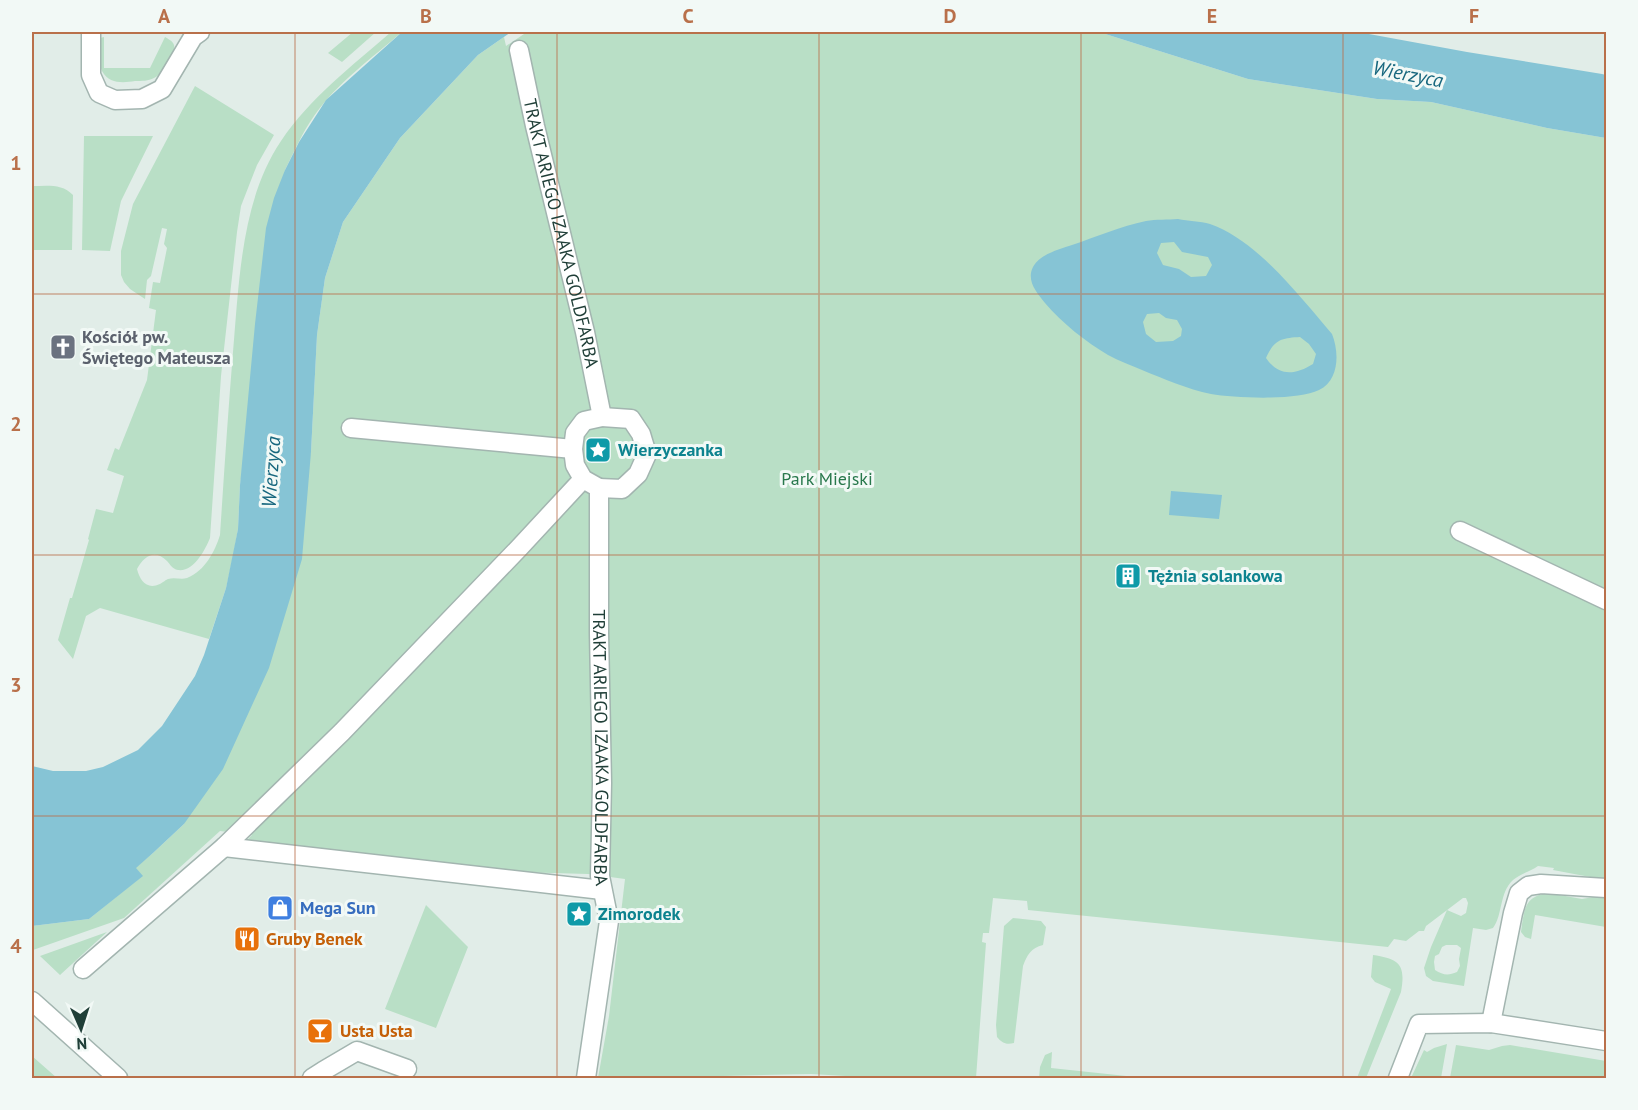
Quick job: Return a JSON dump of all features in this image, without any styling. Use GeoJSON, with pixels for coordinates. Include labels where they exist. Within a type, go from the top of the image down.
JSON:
{"type":"FeatureCollection","features":[{"type":"Feature","properties":{"kind":"street"},"geometry":{"type":"LineString","coordinates":[[91,32],[91,75],[99,93],[114,99],[142,99],[162,89],[193,37],[200,32]]}},
{"type":"Feature","properties":{"kind":"street","name":"TRAKT ARIEGO IZAAKA GOLDFARBA"},"geometry":{"type":"LineString","coordinates":[[519,50],[587,342],[602,417]]}},
{"type":"Feature","properties":{"kind":"street"},"geometry":{"type":"LineString","coordinates":[[83,969],[224,846],[342,732],[519,548],[591,483],[622,489],[638,474],[647,454],[640,434],[630,419],[602,417],[584,420],[575,433],[573,448],[351,428]]}},
{"type":"Feature","properties":{"kind":"street","name":"TRAKT ARIEGO IZAAKA GOLDFARBA"},"geometry":{"type":"LineString","coordinates":[[573,448],[575,465],[591,483],[599,633],[602,783],[600,876],[609,921],[586,1078]]}},
{"type":"Feature","properties":{"kind":"street"},"geometry":{"type":"LineString","coordinates":[[1460,531],[1606,600]]}},
{"type":"Feature","properties":{"kind":"street"},"geometry":{"type":"LineString","coordinates":[[224,846],[602,890]]}},
{"type":"Feature","properties":{"kind":"street"},"geometry":{"type":"LineString","coordinates":[[1491,1023],[1519,893],[1528,886],[1541,884],[1606,888]]}},
{"type":"Feature","properties":{"kind":"street"},"geometry":{"type":"LineString","coordinates":[[32,1001],[118,1078]]}},
{"type":"Feature","properties":{"kind":"street"},"geometry":{"type":"LineString","coordinates":[[1398,1078],[1419,1024],[1491,1023],[1606,1041]]}},
{"type":"Feature","properties":{"kind":"street"},"geometry":{"type":"LineString","coordinates":[[312,1078],[357,1051],[407,1069]]}},
{"type":"Feature","properties":{"kind":"green space"},"geometry":{"type":"Polygon","coordinates":[[[353,32],[376,32],[342,62],[328,53],[353,32]]]}},
{"type":"Feature","properties":{"kind":"green space"},"geometry":{"type":"Polygon","coordinates":[[[391,32],[402,32],[355,71],[323,104],[306,129],[285,170],[240,485],[238,529],[226,588],[209,639],[100,608],[86,616],[73,659],[58,640],[89,540],[96,509],[113,513],[124,476],[107,470],[115,448],[119,450],[147,380],[156,310],[149,308],[153,282],[160,283],[167,248],[164,244],[167,229],[162,228],[151,276],[147,280],[145,299],[130,289],[121,275],[121,251],[133,204],[195,86],[274,135],[257,165],[241,206],[221,376],[210,538],[194,564],[184,570],[174,569],[158,555],[146,558],[137,569],[142,581],[155,586],[168,579],[185,579],[199,571],[208,560],[220,535],[240,270],[257,189],[268,164],[292,125],[333,83],[391,32]]]}},
{"type":"Feature","properties":{"kind":"green space","name":"Park Miejski"},"geometry":{"type":"Polygon","coordinates":[[[527,32],[1099,32],[1248,79],[1377,99],[1431,102],[1547,128],[1606,138],[1606,880],[1538,866],[1513,880],[1505,891],[1493,928],[1486,930],[1473,928],[1464,986],[1433,981],[1426,976],[1424,968],[1447,910],[1426,926],[1424,931],[1419,931],[1406,941],[1394,939],[1388,947],[1028,910],[1027,901],[993,898],[989,933],[983,933],[982,942],[986,943],[976,1078],[880,1078],[811,1074],[723,1076],[721,1078],[598,1078],[609,1016],[625,879],[588,874],[516,872],[247,840],[252,835],[220,831],[124,918],[33,950],[32,926],[89,919],[142,876],[135,868],[184,824],[311,452],[317,335],[325,278],[343,222],[400,138],[478,55],[504,37],[506,46],[527,32]],[[1466,898],[1447,910],[1461,916],[1466,913],[1468,903],[1466,898]],[[1457,945],[1442,947],[1439,954],[1435,956],[1435,970],[1446,974],[1457,972],[1460,966],[1461,948],[1457,945]]]}},
{"type":"Feature","properties":{"kind":"green space"},"geometry":{"type":"Polygon","coordinates":[[[104,37],[104,68],[150,68],[165,37],[173,43],[174,52],[166,68],[158,76],[145,81],[117,82],[108,78],[100,67],[100,38],[104,37]]]}},
{"type":"Feature","properties":{"kind":"green space"},"geometry":{"type":"Polygon","coordinates":[[[84,136],[153,136],[121,201],[110,251],[82,250],[84,136]]]}},
{"type":"Feature","properties":{"kind":"green space"},"geometry":{"type":"Polygon","coordinates":[[[32,186],[59,187],[73,195],[72,250],[32,250],[32,186]]]}},
{"type":"Feature","properties":{"kind":"green space"},"geometry":{"type":"Polygon","coordinates":[[[1548,893],[1582,899],[1606,897],[1606,927],[1535,915],[1531,939],[1525,937],[1521,932],[1527,906],[1534,897],[1548,893]]]}},
{"type":"Feature","properties":{"kind":"green space"},"geometry":{"type":"Polygon","coordinates":[[[426,905],[468,947],[436,1028],[385,1009],[426,905]]]}},
{"type":"Feature","properties":{"kind":"green space"},"geometry":{"type":"Polygon","coordinates":[[[1013,918],[1041,921],[1046,927],[1043,945],[1030,952],[1023,966],[1014,1043],[1009,1044],[997,1037],[996,1025],[1004,926],[1013,918]]]}},
{"type":"Feature","properties":{"kind":"green space"},"geometry":{"type":"Polygon","coordinates":[[[107,932],[60,975],[40,956],[107,932]]]}},
{"type":"Feature","properties":{"kind":"green space"},"geometry":{"type":"Polygon","coordinates":[[[1373,955],[1399,964],[1402,975],[1401,992],[1366,1078],[1357,1078],[1391,989],[1375,982],[1371,977],[1373,955]]]}},
{"type":"Feature","properties":{"kind":"green space"},"geometry":{"type":"Polygon","coordinates":[[[1447,1044],[1441,1078],[1411,1078],[1424,1050],[1427,1052],[1447,1044]]]}},
{"type":"Feature","properties":{"kind":"green space"},"geometry":{"type":"Polygon","coordinates":[[[1456,1045],[1489,1050],[1510,1045],[1606,1061],[1606,1078],[1450,1078],[1456,1045]]]}},
{"type":"Feature","properties":{"kind":"green space"},"geometry":{"type":"Polygon","coordinates":[[[1052,1052],[1051,1068],[1145,1078],[1039,1078],[1040,1067],[1045,1055],[1052,1052]]]}},
{"type":"Feature","properties":{"kind":"green space"},"geometry":{"type":"Polygon","coordinates":[[[32,1056],[57,1078],[32,1078],[32,1056]]]}},
{"type":"Feature","properties":{"kind":"water","name":"Wierzyca"},"geometry":{"type":"Polygon","coordinates":[[[402,32],[511,32],[478,55],[400,138],[343,222],[325,278],[317,335],[311,452],[302,559],[269,668],[223,769],[184,824],[136,868],[143,876],[89,919],[32,926],[32,766],[53,771],[86,771],[103,767],[138,750],[162,726],[195,676],[226,588],[238,529],[255,324],[266,228],[274,198],[299,142],[326,100],[402,32]]]}},
{"type":"Feature","properties":{"kind":"water","name":"Wierzyca"},"geometry":{"type":"Polygon","coordinates":[[[1099,32],[1358,32],[1602,74],[1606,75],[1606,138],[1547,128],[1431,102],[1377,99],[1248,79],[1099,32]]]}},
{"type":"Feature","properties":{"kind":"water"},"geometry":{"type":"Polygon","coordinates":[[[1178,219],[1210,224],[1227,232],[1261,256],[1292,287],[1332,334],[1336,349],[1336,365],[1326,385],[1319,390],[1296,396],[1266,398],[1211,394],[1184,387],[1100,350],[1059,318],[1033,286],[1031,272],[1033,267],[1036,262],[1051,253],[1137,223],[1178,219]],[[1174,242],[1161,243],[1157,253],[1163,265],[1179,269],[1191,277],[1206,276],[1212,265],[1208,257],[1182,252],[1174,242]],[[1159,313],[1147,314],[1143,322],[1146,334],[1156,342],[1173,341],[1181,336],[1182,329],[1177,320],[1166,318],[1159,313]],[[1293,337],[1275,344],[1266,358],[1282,371],[1294,372],[1313,364],[1316,354],[1309,344],[1300,337],[1293,337]]]}},
{"type":"Feature","properties":{"kind":"water"},"geometry":{"type":"Polygon","coordinates":[[[1171,491],[1222,495],[1219,519],[1169,515],[1171,491]]]}},
{"type":"Feature","properties":{"kind":"place","name":"Kościół pw. Świętego Mateusza"},"geometry":{"type":"Point","coordinates":[63,347]}},
{"type":"Feature","properties":{"kind":"place","name":"Wierzyczanka"},"geometry":{"type":"Point","coordinates":[598,450]}},
{"type":"Feature","properties":{"kind":"place","name":"Tężnia solankowa"},"geometry":{"type":"Point","coordinates":[1128,576]}},
{"type":"Feature","properties":{"kind":"place","name":"Mega Sun"},"geometry":{"type":"Point","coordinates":[280,908]}},
{"type":"Feature","properties":{"kind":"place","name":"Zimorodek"},"geometry":{"type":"Point","coordinates":[579,914]}},
{"type":"Feature","properties":{"kind":"place","name":"Gruby Benek"},"geometry":{"type":"Point","coordinates":[247,939]}},
{"type":"Feature","properties":{"kind":"place","name":"Usta Usta"},"geometry":{"type":"Point","coordinates":[320,1031]}}]}
